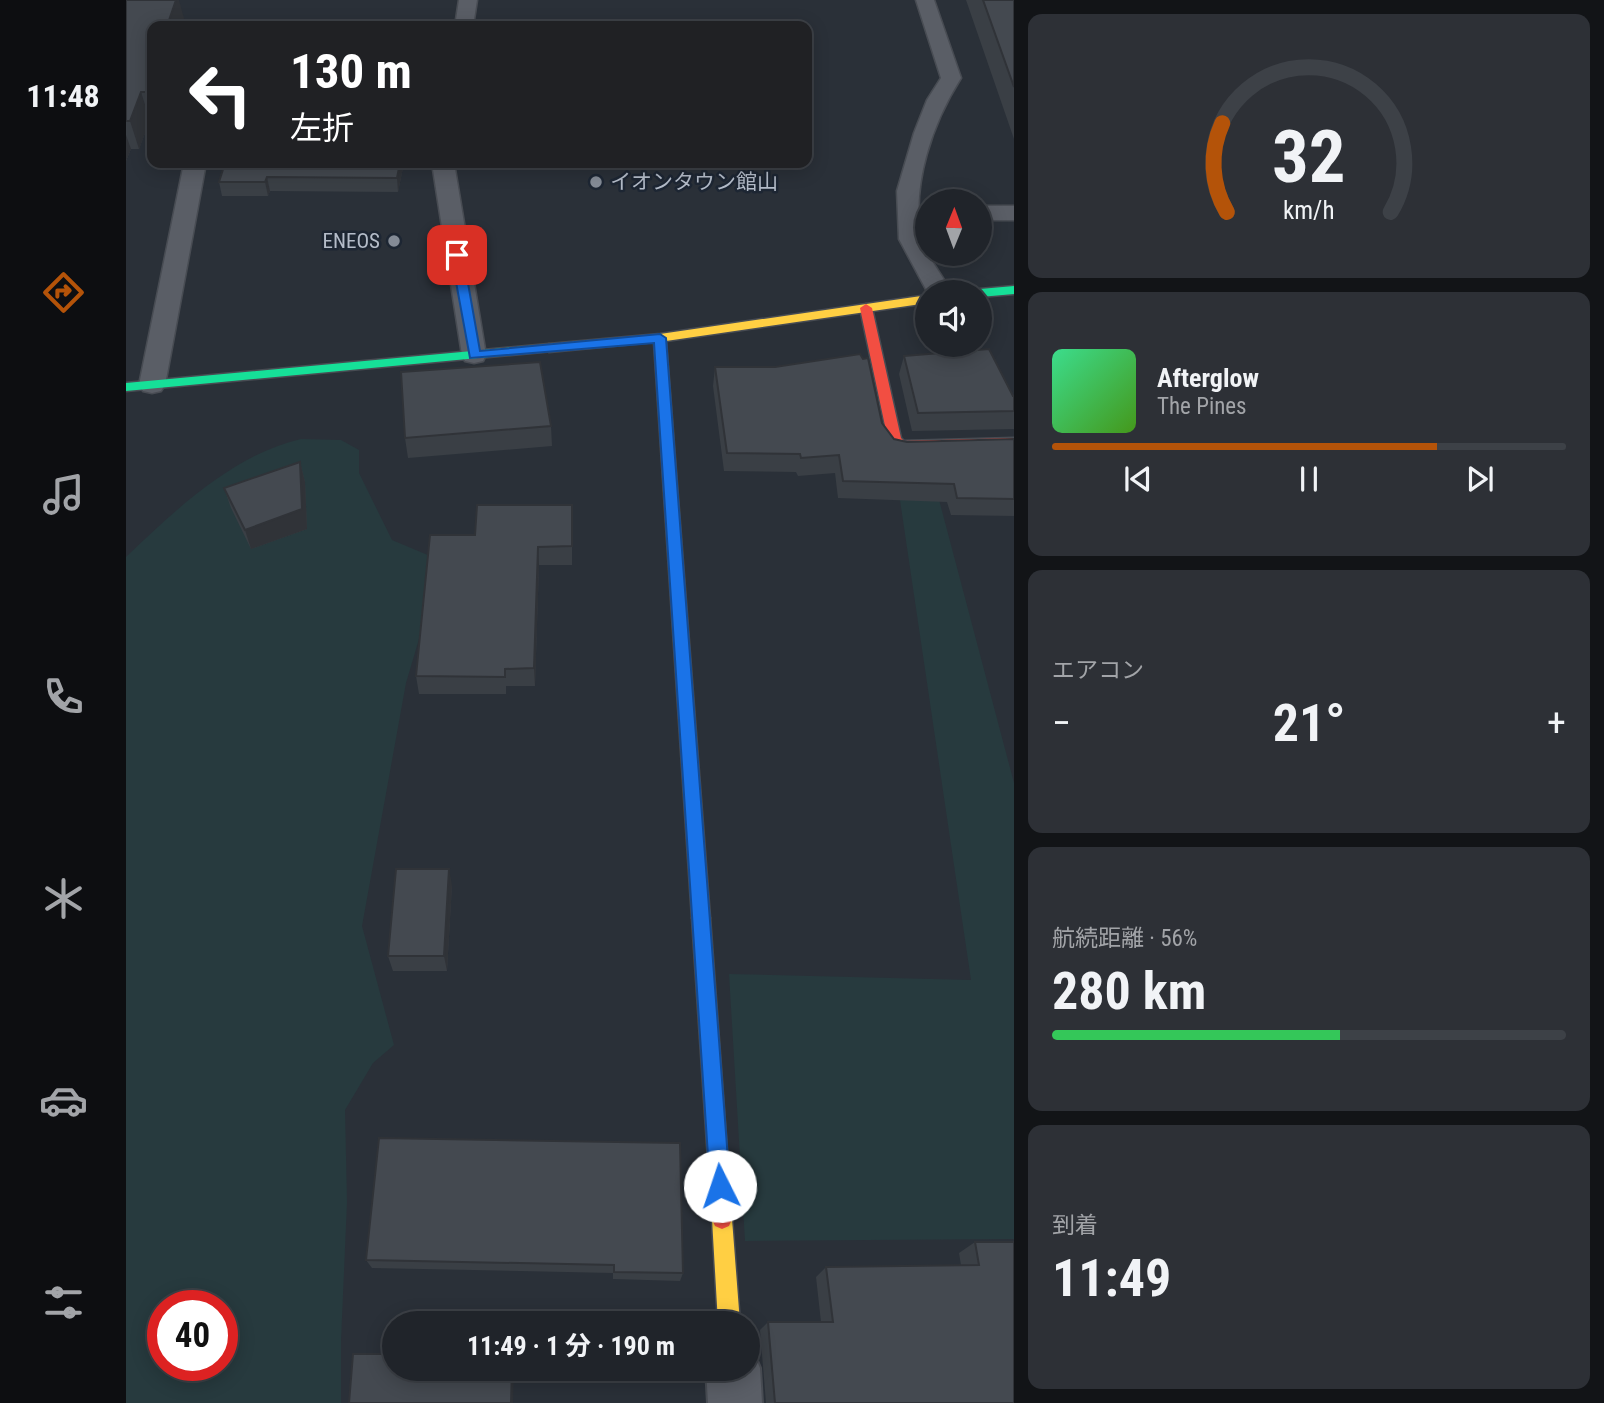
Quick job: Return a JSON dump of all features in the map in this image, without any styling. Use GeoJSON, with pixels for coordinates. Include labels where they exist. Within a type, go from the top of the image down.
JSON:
{"type":"FeatureCollection","features":[{"type":"Feature","properties":{"kind":"street"},"geometry":{"type":"LineString","coordinates":[[992,292],[1014,290]]}},
{"type":"Feature","properties":{"kind":"street"},"geometry":{"type":"LineString","coordinates":[[126,387],[660,338],[915,301]]}},
{"type":"Feature","properties":{"kind":"street"},"geometry":{"type":"LineString","coordinates":[[866,308],[895,440],[901,446],[1014,443]]}},
{"type":"Feature","properties":{"kind":"street"},"geometry":{"type":"LineString","coordinates":[[660,338],[729,1311]]}},
{"type":"Feature","properties":{"kind":"street"},"geometry":{"type":"LineString","coordinates":[[734,1381],[735,1403]]}},
{"type":"Feature","properties":{"kind":"lane"},"geometry":{"type":"LineString","coordinates":[[465,21],[468,0]]}},
{"type":"Feature","properties":{"kind":"lane"},"geometry":{"type":"LineString","coordinates":[[915,206],[908,191],[912,169],[937,100],[951,78],[925,0]]}},
{"type":"Feature","properties":{"kind":"lane"},"geometry":{"type":"LineString","coordinates":[[152,385],[194,168]]}},
{"type":"Feature","properties":{"kind":"lane"},"geometry":{"type":"LineString","coordinates":[[442,168],[474,355]]}},
{"type":"Feature","properties":{"kind":"lane"},"geometry":{"type":"LineString","coordinates":[[992,213],[1014,213]]}},
{"type":"Feature","properties":{"kind":"lane"},"geometry":{"type":"LineString","coordinates":[[915,224],[911,239],[915,247]]}},
{"type":"Feature","properties":{"kind":"green space"},"geometry":{"type":"Polygon","coordinates":[[[301,439],[341,440],[359,450],[359,473],[392,540],[442,561],[406,683],[362,926],[394,1045],[373,1063],[345,1110],[347,1202],[341,1403],[126,1403],[126,557],[206,486],[252,457],[301,439]]]}},
{"type":"Feature","properties":{"kind":"green space"},"geometry":{"type":"Polygon","coordinates":[[[933,477],[1014,783],[1014,1239],[745,1241],[729,974],[971,980],[897,480],[933,477]]]}},
{"type":"Feature","properties":{"kind":"building"},"geometry":{"type":"Polygon","coordinates":[[[126,0],[176,0],[169,21],[147,21],[147,89],[146,92],[141,92],[130,121],[126,121],[126,0]]]}},
{"type":"Feature","properties":{"kind":"building"},"geometry":{"type":"Polygon","coordinates":[[[983,0],[1014,0],[1014,87],[983,0]]]}},
{"type":"Feature","properties":{"kind":"building"},"geometry":{"type":"Polygon","coordinates":[[[223,168],[399,168],[397,178],[267,177],[265,182],[219,182],[223,168]]]}},
{"type":"Feature","properties":{"kind":"building"},"geometry":{"type":"Polygon","coordinates":[[[860,354],[863,359],[868,358],[882,423],[894,439],[907,442],[1014,439],[1014,499],[957,498],[954,484],[843,481],[839,455],[801,458],[800,454],[727,453],[715,367],[775,367],[860,354]]]}},
{"type":"Feature","properties":{"kind":"building"},"geometry":{"type":"Polygon","coordinates":[[[992,355],[1014,396],[1014,411],[918,413],[904,356],[992,357],[992,355]]]}},
{"type":"Feature","properties":{"kind":"building"},"geometry":{"type":"Polygon","coordinates":[[[540,362],[551,426],[405,438],[401,372],[540,362]]]}},
{"type":"Feature","properties":{"kind":"building"},"geometry":{"type":"Polygon","coordinates":[[[300,462],[302,509],[245,530],[224,488],[300,462]]]}},
{"type":"Feature","properties":{"kind":"building"},"geometry":{"type":"Polygon","coordinates":[[[477,505],[572,505],[572,546],[538,547],[534,668],[505,669],[505,677],[416,676],[430,535],[475,535],[477,505]]]}},
{"type":"Feature","properties":{"kind":"building"},"geometry":{"type":"Polygon","coordinates":[[[396,869],[449,869],[444,956],[388,956],[396,869]]]}},
{"type":"Feature","properties":{"kind":"building"},"geometry":{"type":"Polygon","coordinates":[[[379,1138],[680,1143],[683,1273],[614,1272],[614,1265],[366,1260],[379,1138]]]}},
{"type":"Feature","properties":{"kind":"building"},"geometry":{"type":"Polygon","coordinates":[[[975,1242],[1014,1242],[1014,1403],[775,1403],[768,1322],[833,1322],[826,1267],[979,1265],[975,1242]]]}},
{"type":"Feature","properties":{"kind":"building"},"geometry":{"type":"Polygon","coordinates":[[[353,1354],[382,1354],[382,1381],[512,1381],[511,1403],[349,1403],[353,1354]]]}},
{"type":"Feature","properties":{"kind":"traffic: fast"},"geometry":{"type":"LineString","coordinates":[[992,292],[1014,290]]}},
{"type":"Feature","properties":{"kind":"traffic: fast"},"geometry":{"type":"LineString","coordinates":[[126,387],[549,348]]}},
{"type":"Feature","properties":{"kind":"traffic: slow"},"geometry":{"type":"LineString","coordinates":[[549,348],[660,338],[915,301]]}},
{"type":"Feature","properties":{"kind":"traffic: slow"},"geometry":{"type":"LineString","coordinates":[[660,338],[701,918]]}},
{"type":"Feature","properties":{"kind":"traffic: slow"},"geometry":{"type":"LineString","coordinates":[[722,1219],[728,1311]]}},
{"type":"Feature","properties":{"kind":"traffic: jam"},"geometry":{"type":"LineString","coordinates":[[866,308],[895,440],[901,446],[1014,443]]}},
{"type":"Feature","properties":{"kind":"traffic: jam"},"geometry":{"type":"LineString","coordinates":[[701,918],[722,1219]]}},
{"type":"Feature","properties":{"kind":"place","name":"イオンタウン館山"},"geometry":{"type":"Point","coordinates":[596,182]}},
{"type":"Feature","properties":{"kind":"place","name":"ENEOS"},"geometry":{"type":"Point","coordinates":[394,241]}},
{"type":"Feature","properties":{"kind":"route"},"geometry":{"type":"LineString","coordinates":[[457,255],[474,355],[660,338],[720,1186]]}}]}
